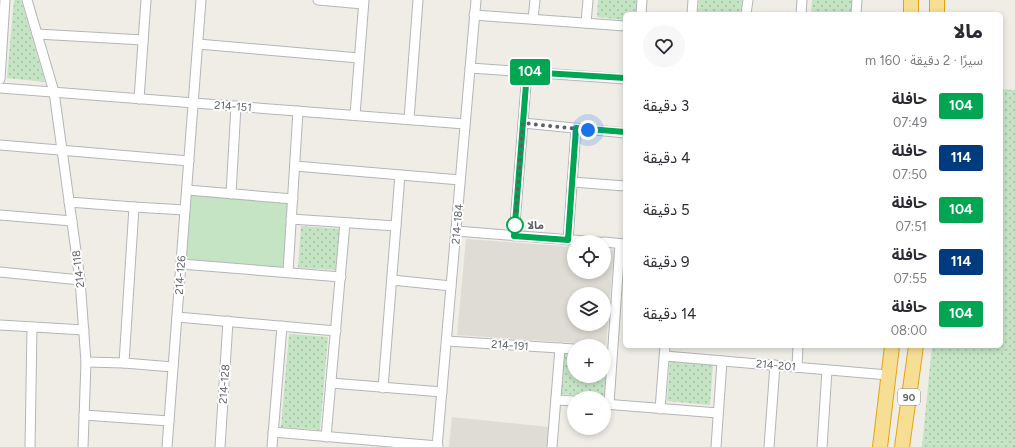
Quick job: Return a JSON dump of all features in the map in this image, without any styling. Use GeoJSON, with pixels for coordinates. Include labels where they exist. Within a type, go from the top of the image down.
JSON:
{"type":"FeatureCollection","features":[{"type":"Feature","properties":{"kind":"highway"},"geometry":{"type":"LineString","coordinates":[[911,0],[911,12]]}},
{"type":"Feature","properties":{"kind":"highway"},"geometry":{"type":"LineString","coordinates":[[937,0],[937,12]]}},
{"type":"Feature","properties":{"kind":"highway","name":"90"},"geometry":{"type":"LineString","coordinates":[[880,447],[892,348]]}},
{"type":"Feature","properties":{"kind":"highway","name":"90"},"geometry":{"type":"LineString","coordinates":[[902,447],[916,348]]}},
{"type":"Feature","properties":{"kind":"highway"},"geometry":{"type":"LineString","coordinates":[[882,425],[884,432],[892,438],[899,437],[904,432]]}},
{"type":"Feature","properties":{"kind":"street"},"geometry":{"type":"LineString","coordinates":[[0,80],[5,0]]}},
{"type":"Feature","properties":{"kind":"street","name":"214-118"},"geometry":{"type":"LineString","coordinates":[[27,0],[54,92],[80,280],[86,362],[83,447]]}},
{"type":"Feature","properties":{"kind":"street"},"geometry":{"type":"LineString","coordinates":[[139,99],[146,0]]}},
{"type":"Feature","properties":{"kind":"street","name":"214-126"},"geometry":{"type":"LineString","coordinates":[[167,447],[202,0]]}},
{"type":"Feature","properties":{"kind":"street"},"geometry":{"type":"LineString","coordinates":[[318,0],[363,2],[355,115]]}},
{"type":"Feature","properties":{"kind":"street"},"geometry":{"type":"LineString","coordinates":[[409,119],[418,0]]}},
{"type":"Feature","properties":{"kind":"street","name":"214-184"},"geometry":{"type":"LineString","coordinates":[[438,446],[476,0]]}},
{"type":"Feature","properties":{"kind":"street"},"geometry":{"type":"LineString","coordinates":[[533,20],[535,0]]}},
{"type":"Feature","properties":{"kind":"street"},"geometry":{"type":"LineString","coordinates":[[586,23],[588,0]]}},
{"type":"Feature","properties":{"kind":"street"},"geometry":{"type":"LineString","coordinates":[[641,12],[642,0]]}},
{"type":"Feature","properties":{"kind":"street"},"geometry":{"type":"LineString","coordinates":[[692,12],[693,0]]}},
{"type":"Feature","properties":{"kind":"street"},"geometry":{"type":"LineString","coordinates":[[746,12],[748,0]]}},
{"type":"Feature","properties":{"kind":"street"},"geometry":{"type":"LineString","coordinates":[[801,12],[802,0]]}},
{"type":"Feature","properties":{"kind":"street"},"geometry":{"type":"LineString","coordinates":[[856,12],[857,0]]}},
{"type":"Feature","properties":{"kind":"street"},"geometry":{"type":"LineString","coordinates":[[474,15],[623,26]]}},
{"type":"Feature","properties":{"kind":"street"},"geometry":{"type":"LineString","coordinates":[[37,34],[143,40]]}},
{"type":"Feature","properties":{"kind":"street"},"geometry":{"type":"LineString","coordinates":[[198,44],[359,58]]}},
{"type":"Feature","properties":{"kind":"street"},"geometry":{"type":"LineString","coordinates":[[470,68],[623,78]]}},
{"type":"Feature","properties":{"kind":"street"},"geometry":{"type":"LineString","coordinates":[[514,236],[527,72]]}},
{"type":"Feature","properties":{"kind":"street","name":"214-151"},"geometry":{"type":"LineString","coordinates":[[0,88],[465,124]]}},
{"type":"Feature","properties":{"kind":"street"},"geometry":{"type":"LineString","coordinates":[[231,194],[236,106]]}},
{"type":"Feature","properties":{"kind":"street"},"geometry":{"type":"LineString","coordinates":[[288,272],[298,111]]}},
{"type":"Feature","properties":{"kind":"street"},"geometry":{"type":"LineString","coordinates":[[523,123],[623,132]]}},
{"type":"Feature","properties":{"kind":"street"},"geometry":{"type":"LineString","coordinates":[[568,235],[576,128]]}},
{"type":"Feature","properties":{"kind":"street"},"geometry":{"type":"LineString","coordinates":[[0,145],[189,161]]}},
{"type":"Feature","properties":{"kind":"street"},"geometry":{"type":"LineString","coordinates":[[295,166],[460,180]]}},
{"type":"Feature","properties":{"kind":"street"},"geometry":{"type":"LineString","coordinates":[[383,388],[400,175]]}},
{"type":"Feature","properties":{"kind":"street"},"geometry":{"type":"LineString","coordinates":[[572,182],[623,186]]}},
{"type":"Feature","properties":{"kind":"street"},"geometry":{"type":"LineString","coordinates":[[187,190],[293,199]]}},
{"type":"Feature","properties":{"kind":"street"},"geometry":{"type":"LineString","coordinates":[[69,202],[185,210]]}},
{"type":"Feature","properties":{"kind":"street"},"geometry":{"type":"LineString","coordinates":[[124,364],[134,207]]}},
{"type":"Feature","properties":{"kind":"street"},"geometry":{"type":"LineString","coordinates":[[0,215],[72,221]]}},
{"type":"Feature","properties":{"kind":"street"},"geometry":{"type":"LineString","coordinates":[[292,220],[396,226]]}},
{"type":"Feature","properties":{"kind":"street"},"geometry":{"type":"LineString","coordinates":[[326,437],[345,223]]}},
{"type":"Feature","properties":{"kind":"street"},"geometry":{"type":"LineString","coordinates":[[456,231],[567,240]]}},
{"type":"Feature","properties":{"kind":"street"},"geometry":{"type":"LineString","coordinates":[[610,339],[622,244],[611,243]]}},
{"type":"Feature","properties":{"kind":"street"},"geometry":{"type":"LineString","coordinates":[[181,264],[341,277]]}},
{"type":"Feature","properties":{"kind":"street"},"geometry":{"type":"LineString","coordinates":[[0,272],[80,280]]}},
{"type":"Feature","properties":{"kind":"street"},"geometry":{"type":"LineString","coordinates":[[392,280],[451,286]]}},
{"type":"Feature","properties":{"kind":"street"},"geometry":{"type":"LineString","coordinates":[[177,317],[336,331]]}},
{"type":"Feature","properties":{"kind":"street","name":"214-128"},"geometry":{"type":"LineString","coordinates":[[220,447],[228,321]]}},
{"type":"Feature","properties":{"kind":"street"},"geometry":{"type":"LineString","coordinates":[[0,325],[84,330]]}},
{"type":"Feature","properties":{"kind":"street"},"geometry":{"type":"LineString","coordinates":[[272,447],[282,326]]}},
{"type":"Feature","properties":{"kind":"street"},"geometry":{"type":"LineString","coordinates":[[30,447],[32,327]]}},
{"type":"Feature","properties":{"kind":"street","name":"214-191"},"geometry":{"type":"LineString","coordinates":[[446,340],[567,348]]}},
{"type":"Feature","properties":{"kind":"street"},"geometry":{"type":"LineString","coordinates":[[552,447],[560,348]]}},
{"type":"Feature","properties":{"kind":"street"},"geometry":{"type":"LineString","coordinates":[[660,409],[665,348]]}},
{"type":"Feature","properties":{"kind":"street"},"geometry":{"type":"LineString","coordinates":[[797,367],[798,348]]}},
{"type":"Feature","properties":{"kind":"street","name":"214-201"},"geometry":{"type":"LineString","coordinates":[[664,356],[888,375]]}},
{"type":"Feature","properties":{"kind":"street"},"geometry":{"type":"LineString","coordinates":[[716,447],[722,361]]}},
{"type":"Feature","properties":{"kind":"street"},"geometry":{"type":"LineString","coordinates":[[86,362],[173,368]]}},
{"type":"Feature","properties":{"kind":"street"},"geometry":{"type":"LineString","coordinates":[[769,447],[775,365]]}},
{"type":"Feature","properties":{"kind":"street"},"geometry":{"type":"LineString","coordinates":[[822,447],[827,370]]}},
{"type":"Feature","properties":{"kind":"street"},"geometry":{"type":"LineString","coordinates":[[331,383],[442,392]]}},
{"type":"Feature","properties":{"kind":"street"},"geometry":{"type":"LineString","coordinates":[[556,400],[567,401]]}},
{"type":"Feature","properties":{"kind":"street"},"geometry":{"type":"LineString","coordinates":[[611,404],[718,413]]}},
{"type":"Feature","properties":{"kind":"street"},"geometry":{"type":"LineString","coordinates":[[84,415],[169,421]]}},
{"type":"Feature","properties":{"kind":"street"},"geometry":{"type":"LineString","coordinates":[[273,432],[438,446]]}},
{"type":"Feature","properties":{"kind":"shaded area"},"geometry":{"type":"Polygon","coordinates":[[[466,239],[567,246],[567,279],[611,279],[611,250],[614,250],[611,287],[567,287],[567,331],[607,331],[607,339],[567,339],[567,342],[457,335],[466,239]]]}},
{"type":"Feature","properties":{"kind":"shaded area"},"geometry":{"type":"Polygon","coordinates":[[[452,417],[549,427],[547,447],[449,447],[452,417]]]}},
{"type":"Feature","properties":{"kind":"green space"},"geometry":{"type":"Polygon","coordinates":[[[14,0],[21,0],[45,82],[7,78],[14,0]]]}},
{"type":"Feature","properties":{"kind":"green space"},"geometry":{"type":"Polygon","coordinates":[[[598,0],[638,0],[637,12],[623,12],[623,20],[597,17],[598,0]]]}},
{"type":"Feature","properties":{"kind":"green space"},"geometry":{"type":"Polygon","coordinates":[[[699,0],[742,0],[741,12],[698,12],[699,0]]]}},
{"type":"Feature","properties":{"kind":"green space"},"geometry":{"type":"Polygon","coordinates":[[[812,0],[854,0],[853,12],[811,12],[812,0]]]}},
{"type":"Feature","properties":{"kind":"green space"},"geometry":{"type":"Polygon","coordinates":[[[1003,89],[1015,90],[1015,447],[922,447],[932,348],[1003,348],[1003,89]]]}},
{"type":"Feature","properties":{"kind":"green space"},"geometry":{"type":"Polygon","coordinates":[[[187,190],[293,199],[288,272],[181,264],[187,190]]]}},
{"type":"Feature","properties":{"kind":"green space"},"geometry":{"type":"Polygon","coordinates":[[[301,226],[342,229],[340,270],[298,268],[301,226]]]}},
{"type":"Feature","properties":{"kind":"green space"},"geometry":{"type":"Polygon","coordinates":[[[289,334],[328,337],[320,430],[281,427],[289,334]]]}},
{"type":"Feature","properties":{"kind":"green space"},"geometry":{"type":"Polygon","coordinates":[[[564,354],[567,354],[567,383],[605,383],[604,391],[567,391],[567,394],[561,394],[564,354]]]}},
{"type":"Feature","properties":{"kind":"green space"},"geometry":{"type":"Polygon","coordinates":[[[670,361],[713,364],[710,405],[667,401],[670,361]]]}},
{"type":"Feature","properties":{"kind":"bus line","name":"104"},"geometry":{"type":"LineString","coordinates":[[623,78],[527,72],[514,236],[568,240],[576,128],[623,132]]}},
{"type":"Feature","properties":{"kind":"place","name":"مالا"},"geometry":{"type":"Point","coordinates":[515,225]}},
{"type":"Feature","properties":{"kind":"route"},"geometry":{"type":"LineString","coordinates":[[515,225],[523,123],[588,130]]}}]}
